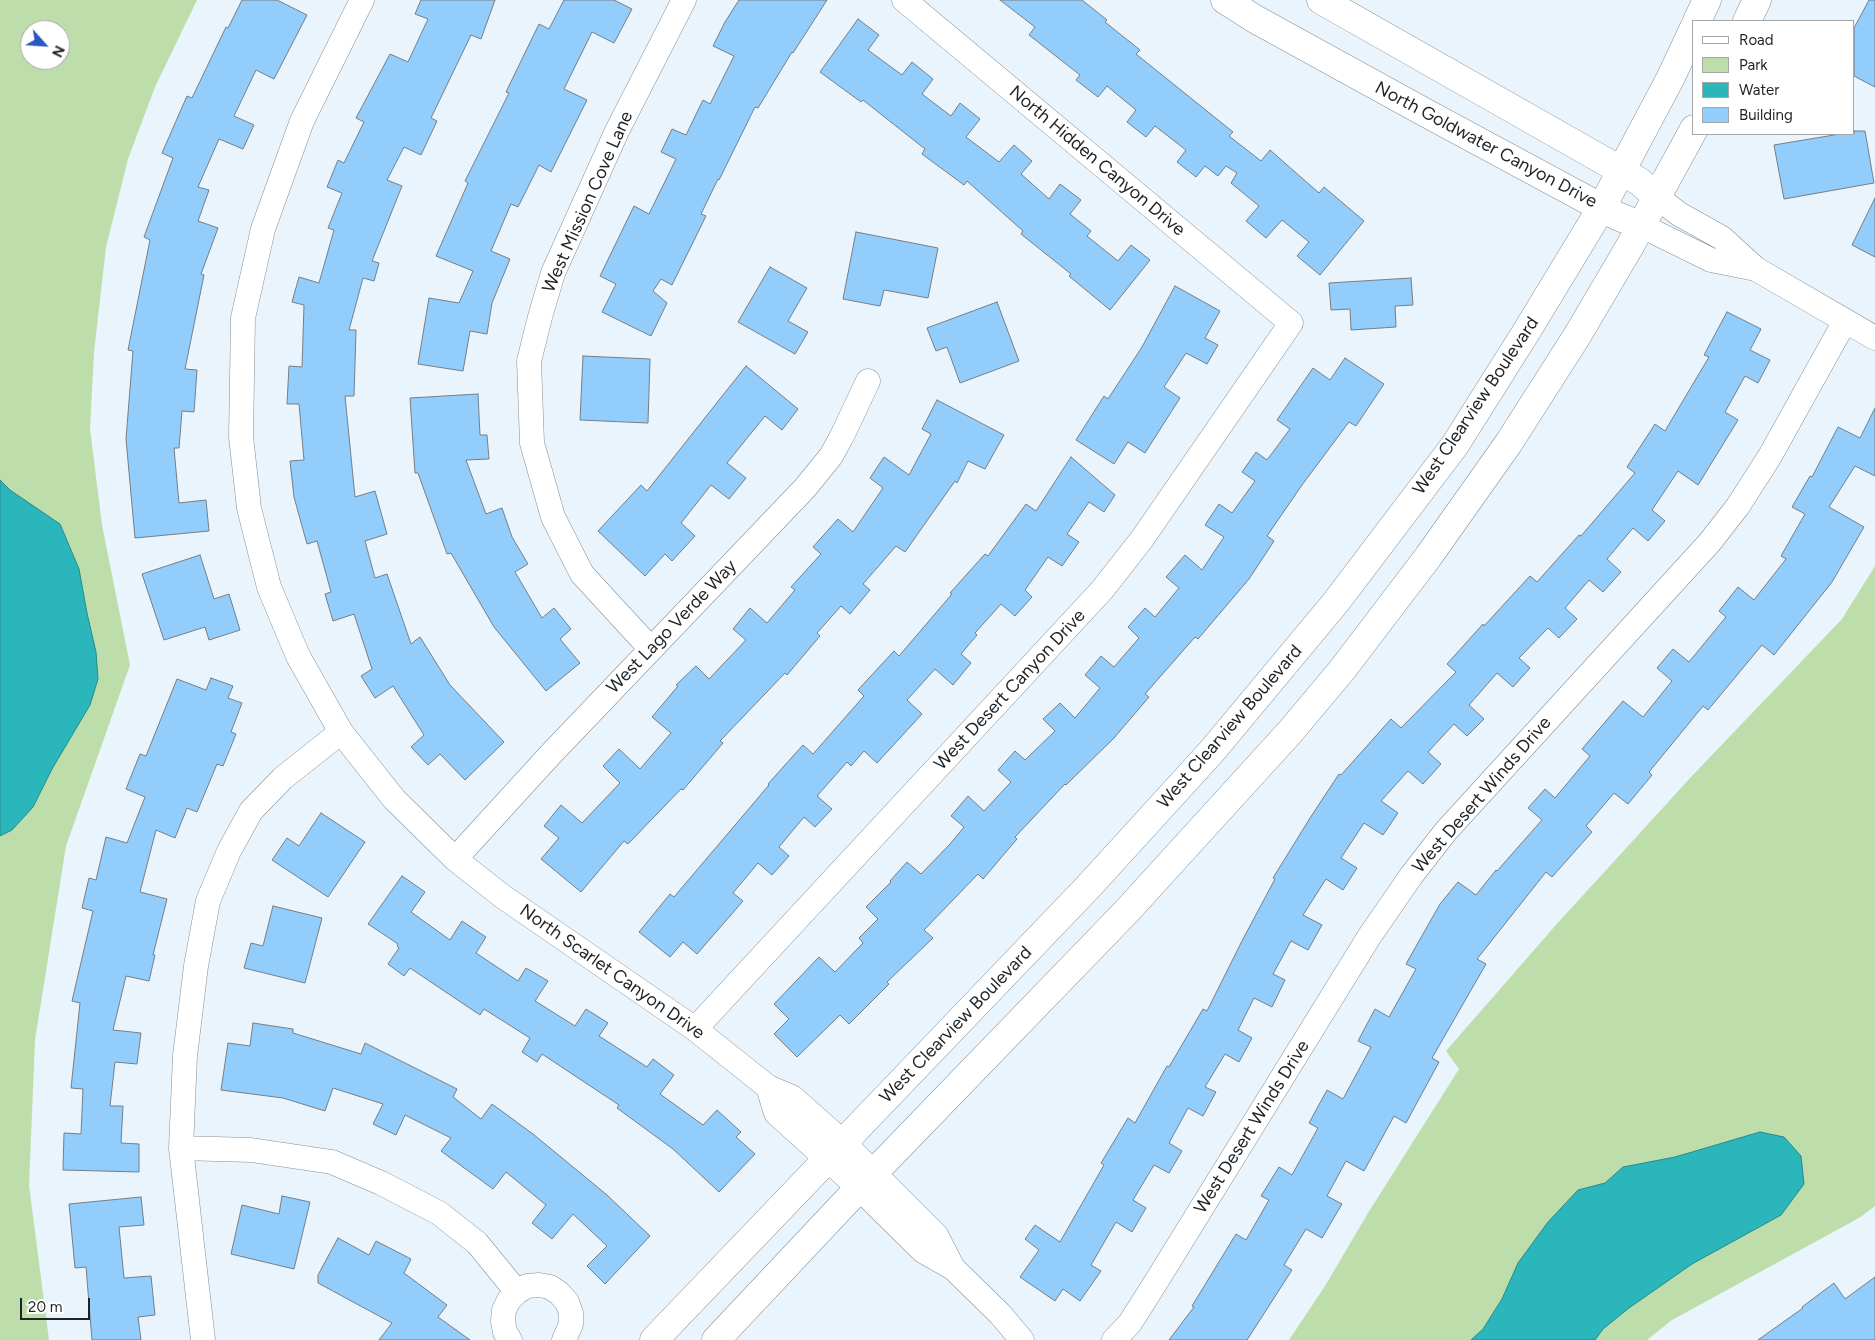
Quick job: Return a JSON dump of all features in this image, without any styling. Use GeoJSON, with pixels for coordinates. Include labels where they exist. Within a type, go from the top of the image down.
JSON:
{"type":"FeatureCollection","features":[{"type":"Feature","properties":{"kind":"street","name":"North Scarlet Canyon Drive"},"geometry":{"type":"LineString","coordinates":[[362,0],[299,130],[263,230],[243,318],[241,437],[249,508],[269,587],[298,656],[341,732],[394,799],[455,859],[502,896],[695,1028],[768,1087],[792,1097],[834,1151],[866,1181],[923,1251],[953,1268],[1000,1314],[1022,1340]]}},
{"type":"Feature","properties":{"kind":"street","name":"West Mission Cove Lane"},"geometry":{"type":"LineString","coordinates":[[651,649],[582,574],[553,517],[532,443],[529,361],[553,273],[618,131],[684,0]]}},
{"type":"Feature","properties":{"kind":"street","name":"North Hidden Canyon Drive"},"geometry":{"type":"LineString","coordinates":[[904,0],[1291,323]]}},
{"type":"Feature","properties":{"kind":"street","name":"North Goldwater Canyon Drive"},"geometry":{"type":"LineString","coordinates":[[1225,0],[1272,28],[1617,216],[1642,226],[1711,260],[1756,269]]}},
{"type":"Feature","properties":{"kind":"street","name":"North Goldwater Canyon Drive"},"geometry":{"type":"LineString","coordinates":[[1321,0],[1622,171],[1640,182],[1679,214],[1722,238],[1756,269],[1875,338]]}},
{"type":"Feature","properties":{"kind":"street"},"geometry":{"type":"LineString","coordinates":[[1697,20],[1707,0]]}},
{"type":"Feature","properties":{"kind":"street"},"geometry":{"type":"LineString","coordinates":[[1747,20],[1756,0]]}},
{"type":"Feature","properties":{"kind":"street","name":"West Clearview Boulevard"},"geometry":{"type":"LineString","coordinates":[[654,1340],[1089,886],[1212,751],[1301,645],[1455,445],[1534,321],[1602,207],[1670,79],[1692,32]]}},
{"type":"Feature","properties":{"kind":"street"},"geometry":{"type":"LineString","coordinates":[[716,1340],[866,1181],[1126,912],[1290,732],[1342,670],[1428,557],[1508,444],[1577,336],[1642,226],[1692,133]]}},
{"type":"Feature","properties":{"kind":"street","name":"West Desert Winds Drive"},"geometry":{"type":"LineString","coordinates":[[1114,1340],[1130,1323],[1364,946],[1411,876],[1446,831],[1710,542],[1738,506],[1770,456],[1845,321]]}},
{"type":"Feature","properties":{"kind":"street","name":"West Desert Canyon Drive"},"geometry":{"type":"LineString","coordinates":[[695,1028],[1102,590],[1142,539],[1291,323]]}},
{"type":"Feature","properties":{"kind":"street","name":"West Lago Verde Way"},"geometry":{"type":"LineString","coordinates":[[455,859],[550,755],[826,463],[842,436],[868,381]]}},
{"type":"Feature","properties":{"kind":"street"},"geometry":{"type":"LineString","coordinates":[[202,1340],[181,1148],[185,1056],[196,966],[208,901],[229,851],[251,811],[283,778],[341,732]]}},
{"type":"Feature","properties":{"kind":"street"},"geometry":{"type":"LineString","coordinates":[[181,1148],[251,1150],[332,1162],[381,1182],[439,1213],[477,1243],[517,1292]]}},
{"type":"Feature","properties":{"kind":"street"},"geometry":{"type":"LineString","coordinates":[[510,1340],[505,1332],[503,1321],[504,1310],[509,1300],[527,1286],[539,1285],[550,1287],[567,1302],[571,1313],[571,1324],[564,1340]]}},
{"type":"Feature","properties":{"kind":"green space"},"geometry":{"type":"Polygon","coordinates":[[[0,0],[197,0],[155,87],[128,159],[106,247],[94,352],[90,429],[102,525],[130,665],[66,846],[35,1040],[29,1185],[49,1340],[0,1340],[0,0]]]}},
{"type":"Feature","properties":{"kind":"green space"},"geometry":{"type":"Polygon","coordinates":[[[1875,566],[1875,1206],[1859,1218],[1672,1320],[1647,1340],[1289,1340],[1325,1286],[1368,1213],[1459,1069],[1446,1051],[1555,926],[1691,777],[1842,619],[1875,566]]]}},
{"type":"Feature","properties":{"kind":"water"},"geometry":{"type":"Polygon","coordinates":[[[0,480],[10,490],[60,524],[79,569],[96,652],[98,679],[90,705],[52,769],[33,807],[12,830],[0,836],[0,480]]]}},
{"type":"Feature","properties":{"kind":"water"},"geometry":{"type":"Polygon","coordinates":[[[1760,1132],[1784,1137],[1801,1156],[1804,1184],[1781,1215],[1692,1264],[1629,1308],[1603,1329],[1595,1340],[1471,1340],[1483,1329],[1502,1299],[1518,1263],[1548,1222],[1578,1190],[1605,1183],[1623,1167],[1675,1157],[1760,1132]]]}},
{"type":"Feature","properties":{"kind":"building"},"geometry":{"type":"Polygon","coordinates":[[[242,0],[277,0],[307,15],[274,79],[256,70],[234,116],[254,125],[243,149],[219,139],[198,187],[209,190],[198,221],[218,228],[201,274],[204,275],[185,369],[197,370],[194,412],[182,411],[179,448],[174,448],[179,503],[206,500],[209,531],[135,538],[126,439],[133,351],[128,350],[150,240],[144,237],[173,158],[162,153],[187,96],[192,98],[226,27],[228,28],[242,0]]]}},
{"type":"Feature","properties":{"kind":"building"},"geometry":{"type":"Polygon","coordinates":[[[421,0],[495,0],[481,39],[471,35],[431,118],[437,121],[421,155],[404,147],[387,180],[402,186],[372,261],[379,263],[374,281],[363,278],[349,330],[356,330],[354,396],[345,396],[355,497],[375,491],[387,534],[365,541],[375,578],[387,574],[411,644],[420,637],[450,685],[504,742],[465,780],[440,754],[428,765],[411,747],[424,735],[393,686],[375,698],[361,676],[372,669],[354,614],[333,621],[325,594],[331,592],[317,541],[307,544],[294,497],[290,461],[304,460],[299,404],[287,404],[289,366],[302,367],[304,305],[292,302],[299,277],[319,283],[334,230],[328,228],[342,193],[327,187],[338,160],[344,163],[364,122],[356,118],[390,54],[408,62],[428,19],[415,14],[421,0]]]}},
{"type":"Feature","properties":{"kind":"building"},"geometry":{"type":"Polygon","coordinates":[[[564,0],[614,0],[632,9],[614,43],[592,32],[564,89],[587,100],[551,172],[539,165],[518,207],[511,204],[491,251],[510,259],[492,303],[487,334],[470,331],[463,371],[418,364],[429,298],[459,303],[473,271],[436,256],[468,183],[465,181],[509,93],[506,92],[539,24],[549,29],[564,0]]]}},
{"type":"Feature","properties":{"kind":"building"},"geometry":{"type":"Polygon","coordinates":[[[739,0],[827,0],[758,108],[755,107],[701,214],[706,216],[672,285],[661,279],[653,291],[667,303],[651,336],[602,312],[616,284],[600,276],[634,206],[649,214],[676,159],[661,152],[672,129],[686,135],[703,100],[710,104],[734,56],[713,46],[739,0]]]}},
{"type":"Feature","properties":{"kind":"building"},"geometry":{"type":"Polygon","coordinates":[[[1000,0],[1082,0],[1107,20],[1105,22],[1140,50],[1136,54],[1233,132],[1229,136],[1261,161],[1270,150],[1319,193],[1324,187],[1364,221],[1320,275],[1297,256],[1309,242],[1282,220],[1266,238],[1246,221],[1259,206],[1231,183],[1237,173],[1226,166],[1218,176],[1205,166],[1196,177],[1177,162],[1186,150],[1155,126],[1146,137],[1127,122],[1136,110],[1107,86],[1098,97],[1076,80],[1080,75],[1029,35],[1035,27],[1000,0]]]}},
{"type":"Feature","properties":{"kind":"building"},"geometry":{"type":"Polygon","coordinates":[[[1869,0],[1875,0],[1875,87],[1855,77],[1855,26],[1869,0]]]}},
{"type":"Feature","properties":{"kind":"building"},"geometry":{"type":"Polygon","coordinates":[[[858,19],[879,35],[868,50],[902,75],[912,62],[933,79],[922,94],[951,116],[960,103],[980,119],[966,137],[999,162],[1014,145],[1032,161],[1021,174],[1049,199],[1060,184],[1081,200],[1070,214],[1091,231],[1087,236],[1118,261],[1131,245],[1150,260],[1110,310],[1069,276],[1071,274],[1021,234],[1023,231],[967,181],[964,185],[922,154],[925,149],[863,100],[861,102],[820,72],[858,19]]]}},
{"type":"Feature","properties":{"kind":"building"},"geometry":{"type":"Polygon","coordinates":[[[1855,131],[1865,131],[1874,183],[1784,199],[1774,145],[1834,135],[1855,135],[1855,131]]]}},
{"type":"Feature","properties":{"kind":"building"},"geometry":{"type":"Polygon","coordinates":[[[1875,198],[1875,257],[1852,245],[1875,198]]]}},
{"type":"Feature","properties":{"kind":"building"},"geometry":{"type":"Polygon","coordinates":[[[856,232],[938,248],[928,298],[884,290],[880,306],[843,299],[856,232]]]}},
{"type":"Feature","properties":{"kind":"building"},"geometry":{"type":"Polygon","coordinates":[[[770,267],[807,288],[788,321],[808,332],[795,354],[738,322],[770,267]]]}},
{"type":"Feature","properties":{"kind":"building"},"geometry":{"type":"Polygon","coordinates":[[[1411,278],[1413,305],[1395,306],[1396,327],[1351,330],[1350,309],[1331,310],[1329,283],[1411,278]]]}},
{"type":"Feature","properties":{"kind":"building"},"geometry":{"type":"Polygon","coordinates":[[[1175,286],[1220,311],[1205,338],[1218,345],[1207,364],[1186,353],[1164,387],[1180,398],[1145,453],[1128,442],[1114,464],[1076,440],[1104,396],[1108,399],[1142,347],[1175,286]]]}},
{"type":"Feature","properties":{"kind":"building"},"geometry":{"type":"Polygon","coordinates":[[[997,302],[1019,361],[960,383],[947,347],[936,351],[927,328],[997,302]]]}},
{"type":"Feature","properties":{"kind":"building"},"geometry":{"type":"Polygon","coordinates":[[[1727,312],[1761,329],[1750,350],[1770,360],[1758,383],[1745,376],[1725,412],[1738,420],[1698,485],[1678,471],[1652,510],[1665,521],[1648,541],[1633,528],[1607,559],[1621,572],[1603,592],[1589,580],[1565,608],[1577,619],[1559,638],[1548,628],[1519,658],[1530,668],[1513,687],[1497,673],[1469,705],[1484,719],[1467,736],[1454,724],[1428,752],[1441,764],[1423,784],[1408,771],[1381,801],[1398,813],[1383,835],[1364,823],[1341,858],[1357,868],[1343,890],[1326,879],[1303,915],[1322,925],[1308,950],[1291,941],[1273,974],[1285,980],[1272,1007],[1254,998],[1238,1030],[1252,1038],[1239,1062],[1225,1054],[1205,1087],[1216,1092],[1203,1116],[1188,1108],[1169,1143],[1182,1151],[1169,1173],[1154,1165],[1133,1200],[1146,1208],[1132,1232],[1116,1222],[1091,1265],[1101,1271],[1080,1301],[1063,1289],[1055,1301],[1020,1277],[1039,1250],[1025,1239],[1035,1225],[1060,1242],[1104,1165],[1101,1163],[1128,1118],[1135,1123],[1167,1066],[1169,1067],[1203,1009],[1207,1011],[1275,879],[1273,878],[1339,774],[1341,775],[1391,719],[1401,728],[1456,672],[1447,664],[1483,624],[1484,626],[1530,576],[1537,582],[1579,535],[1581,536],[1635,473],[1627,467],[1655,424],[1665,431],[1709,357],[1704,355],[1727,312]]]}},
{"type":"Feature","properties":{"kind":"building"},"geometry":{"type":"Polygon","coordinates":[[[583,356],[650,359],[648,423],[580,420],[583,356]]]}},
{"type":"Feature","properties":{"kind":"building"},"geometry":{"type":"Polygon","coordinates":[[[1345,358],[1384,384],[1356,426],[1349,422],[1302,485],[1267,536],[1274,541],[1249,579],[1198,639],[1195,637],[1145,694],[1149,697],[1114,738],[1065,784],[1015,837],[1017,839],[983,879],[978,874],[924,930],[933,938],[887,982],[889,984],[849,1024],[840,1015],[797,1057],[774,1034],[789,1019],[774,1004],[819,957],[835,972],[863,943],[859,938],[878,919],[866,907],[891,882],[907,862],[921,874],[950,844],[964,827],[951,816],[968,796],[984,811],[1011,782],[998,770],[1015,751],[1025,760],[1055,731],[1043,719],[1060,703],[1075,718],[1100,688],[1085,675],[1101,656],[1114,667],[1139,638],[1128,627],[1145,608],[1155,617],[1179,588],[1166,577],[1185,555],[1202,570],[1224,537],[1205,525],[1219,504],[1232,513],[1255,481],[1242,472],[1256,452],[1267,460],[1290,429],[1277,420],[1313,368],[1330,380],[1345,358]]]}},
{"type":"Feature","properties":{"kind":"building"},"geometry":{"type":"Polygon","coordinates":[[[746,366],[798,409],[782,430],[765,416],[727,463],[746,478],[729,499],[711,485],[681,523],[695,536],[672,561],[665,554],[645,576],[598,531],[641,485],[647,491],[746,366]]]}},
{"type":"Feature","properties":{"kind":"building"},"geometry":{"type":"Polygon","coordinates":[[[478,394],[480,435],[487,435],[489,459],[466,460],[486,514],[502,508],[512,537],[528,564],[515,572],[542,618],[554,608],[571,629],[560,639],[580,663],[546,691],[494,627],[451,553],[447,554],[418,473],[415,473],[410,398],[478,394]]]}},
{"type":"Feature","properties":{"kind":"building"},"geometry":{"type":"Polygon","coordinates":[[[937,400],[1004,435],[985,469],[968,461],[957,483],[955,481],[905,552],[896,546],[863,584],[870,590],[850,614],[841,606],[817,633],[820,636],[787,675],[785,673],[720,741],[723,743],[683,790],[681,789],[628,844],[624,841],[581,892],[541,859],[559,838],[544,826],[561,805],[582,823],[620,783],[603,766],[619,749],[640,769],[671,733],[652,717],[678,686],[676,685],[696,666],[709,679],[746,640],[733,629],[750,608],[767,623],[795,590],[791,587],[821,554],[813,547],[838,519],[853,532],[883,488],[870,478],[884,457],[909,475],[931,434],[922,429],[937,400]]]}},
{"type":"Feature","properties":{"kind":"building"},"geometry":{"type":"Polygon","coordinates":[[[1875,408],[1875,476],[1855,466],[1829,507],[1864,527],[1832,582],[1774,655],[1762,645],[1708,710],[1703,706],[1649,772],[1652,775],[1628,804],[1614,793],[1586,826],[1592,832],[1552,877],[1546,872],[1477,959],[1486,964],[1432,1058],[1439,1062],[1406,1123],[1394,1116],[1364,1171],[1346,1161],[1327,1196],[1342,1204],[1322,1238],[1306,1229],[1284,1265],[1292,1270],[1247,1340],[1169,1340],[1194,1307],[1192,1306],[1236,1234],[1246,1240],[1269,1200],[1261,1196],[1279,1167],[1292,1175],[1318,1128],[1309,1123],[1327,1090],[1343,1099],[1371,1047],[1358,1041],[1375,1009],[1389,1017],[1416,969],[1406,964],[1440,904],[1458,882],[1476,895],[1496,870],[1542,820],[1528,808],[1545,789],[1555,798],[1590,756],[1582,749],[1623,701],[1643,717],[1672,681],[1657,668],[1673,649],[1689,662],[1726,617],[1719,611],[1738,587],[1754,600],[1786,559],[1781,556],[1805,514],[1792,507],[1810,476],[1812,477],[1838,427],[1860,438],[1875,408]]]}},
{"type":"Feature","properties":{"kind":"building"},"geometry":{"type":"Polygon","coordinates":[[[1071,457],[1115,495],[1104,512],[1089,502],[1067,534],[1079,542],[1062,566],[1048,557],[1025,590],[1032,597],[1015,616],[1001,604],[975,633],[977,635],[961,654],[971,663],[953,685],[935,669],[907,700],[922,714],[877,763],[864,751],[851,766],[847,762],[817,796],[832,809],[815,827],[804,817],[779,847],[789,856],[772,875],[758,863],[733,893],[743,901],[697,954],[683,942],[670,957],[639,932],[670,894],[674,897],[803,745],[813,754],[864,696],[858,690],[894,651],[899,656],[952,594],[950,593],[985,554],[988,556],[1026,504],[1036,511],[1071,457]]]}},
{"type":"Feature","properties":{"kind":"building"},"geometry":{"type":"Polygon","coordinates":[[[200,555],[214,599],[229,594],[240,630],[209,640],[205,627],[164,640],[142,574],[200,555]]]}},
{"type":"Feature","properties":{"kind":"building"},"geometry":{"type":"Polygon","coordinates":[[[211,678],[233,686],[228,698],[242,703],[231,732],[236,734],[223,766],[217,764],[197,812],[187,808],[175,838],[156,830],[140,892],[167,899],[153,955],[155,955],[149,981],[126,976],[113,1030],[141,1033],[137,1064],[115,1062],[110,1106],[123,1106],[121,1143],[139,1144],[139,1172],[63,1170],[64,1133],[81,1134],[83,1089],[71,1088],[80,1003],[72,1001],[93,911],[82,908],[89,878],[96,880],[106,837],[127,843],[145,797],[126,789],[140,754],[146,756],[177,679],[206,690],[211,678]]]}},
{"type":"Feature","properties":{"kind":"building"},"geometry":{"type":"Polygon","coordinates":[[[321,813],[365,842],[328,897],[272,860],[287,838],[299,846],[321,813]]]}},
{"type":"Feature","properties":{"kind":"building"},"geometry":{"type":"Polygon","coordinates":[[[402,876],[425,892],[411,912],[450,940],[462,921],[486,937],[476,953],[518,981],[526,968],[548,981],[535,1001],[575,1026],[586,1009],[608,1023],[599,1036],[647,1067],[653,1059],[674,1075],[660,1094],[703,1125],[717,1110],[741,1132],[736,1137],[755,1154],[719,1192],[673,1149],[617,1108],[619,1105],[542,1054],[537,1062],[522,1052],[530,1038],[484,1009],[480,1015],[410,968],[404,976],[388,964],[399,948],[398,944],[368,924],[402,876]]]}},
{"type":"Feature","properties":{"kind":"building"},"geometry":{"type":"Polygon","coordinates":[[[273,906],[322,918],[305,983],[244,968],[251,943],[263,946],[273,906]]]}},
{"type":"Feature","properties":{"kind":"building"},"geometry":{"type":"Polygon","coordinates":[[[253,1023],[293,1029],[293,1033],[361,1054],[365,1043],[457,1089],[453,1097],[481,1119],[492,1104],[533,1134],[607,1195],[650,1236],[605,1284],[587,1266],[607,1246],[573,1214],[552,1239],[532,1223],[546,1205],[506,1172],[493,1189],[441,1151],[451,1138],[405,1115],[396,1135],[373,1124],[383,1104],[333,1088],[325,1111],[283,1098],[221,1090],[228,1043],[250,1046],[253,1023]]]}},
{"type":"Feature","properties":{"kind":"building"},"geometry":{"type":"Polygon","coordinates":[[[282,1196],[310,1202],[294,1269],[231,1254],[242,1205],[279,1214],[282,1196]]]}},
{"type":"Feature","properties":{"kind":"building"},"geometry":{"type":"Polygon","coordinates":[[[141,1197],[144,1225],[119,1227],[124,1278],[151,1276],[155,1315],[138,1317],[141,1340],[92,1340],[86,1267],[75,1268],[69,1204],[141,1197]]]}},
{"type":"Feature","properties":{"kind":"building"},"geometry":{"type":"Polygon","coordinates":[[[338,1238],[369,1255],[376,1241],[411,1259],[404,1273],[447,1305],[438,1317],[470,1340],[379,1340],[392,1323],[318,1283],[318,1275],[338,1238]]]}},
{"type":"Feature","properties":{"kind":"building"},"geometry":{"type":"Polygon","coordinates":[[[1875,1277],[1875,1340],[1758,1340],[1834,1283],[1845,1299],[1875,1277]]]}}]}
